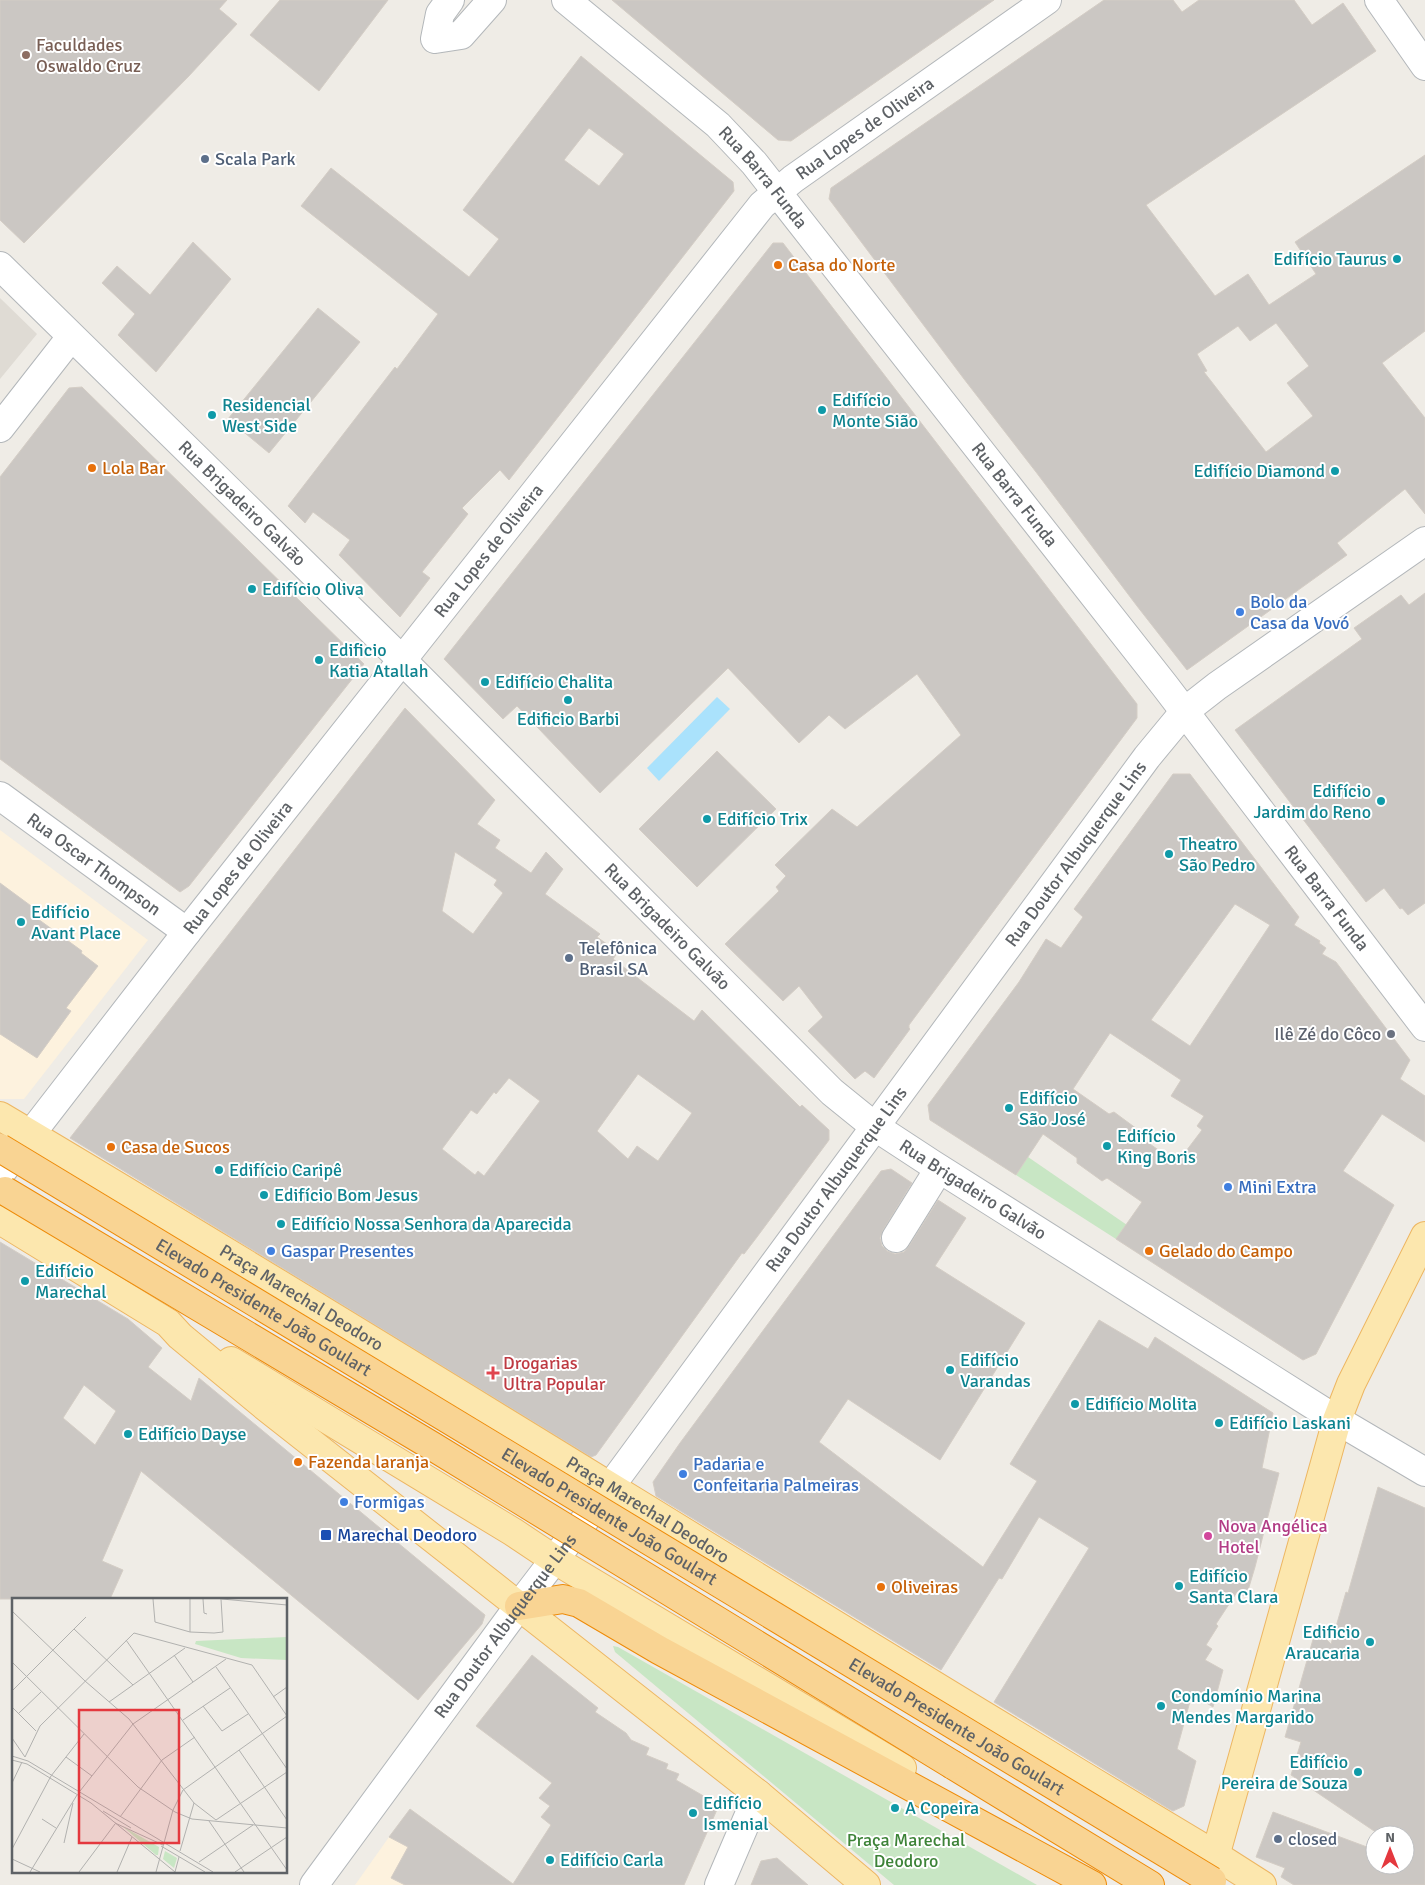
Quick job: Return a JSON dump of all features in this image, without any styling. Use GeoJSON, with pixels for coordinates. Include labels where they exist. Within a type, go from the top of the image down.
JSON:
{"type":"FeatureCollection","features":[{"type":"Feature","properties":{"kind":"highway","name":"Elevado Presidente João Goulart"},"geometry":{"type":"LineString","coordinates":[[0,1148],[1219,1885]]}},
{"type":"Feature","properties":{"kind":"highway","name":"Elevado Presidente João Goulart"},"geometry":{"type":"LineString","coordinates":[[0,1188],[432,1446],[1150,1885]]}},
{"type":"Feature","properties":{"kind":"highway"},"geometry":{"type":"LineString","coordinates":[[519,1606],[563,1599],[579,1603],[668,1654],[1092,1885]]}},
{"type":"Feature","properties":{"kind":"main road","name":"Praça Marechal Deodoro"},"geometry":{"type":"LineString","coordinates":[[0,1116],[765,1583],[1216,1855],[1262,1885]]}},
{"type":"Feature","properties":{"kind":"main road"},"geometry":{"type":"LineString","coordinates":[[0,1220],[513,1532],[555,1560],[1098,1885]]}},
{"type":"Feature","properties":{"kind":"main road"},"geometry":{"type":"LineString","coordinates":[[1207,1885],[1337,1420],[1351,1384],[1425,1236]]}},
{"type":"Feature","properties":{"kind":"main road"},"geometry":{"type":"LineString","coordinates":[[168,1322],[180,1336],[266,1408],[758,1794],[866,1885]]}},
{"type":"Feature","properties":{"kind":"street"},"geometry":{"type":"LineString","coordinates":[[450,0],[440,14],[435,39],[461,35],[492,0]]}},
{"type":"Feature","properties":{"kind":"street","name":"Rua Barra Funda"},"geometry":{"type":"LineString","coordinates":[[566,0],[718,125],[778,191],[1185,711],[1425,1027]]}},
{"type":"Feature","properties":{"kind":"street","name":"Rua Lopes de Oliveira"},"geometry":{"type":"LineString","coordinates":[[0,1174],[188,932],[751,217],[778,191],[1047,0]]}},
{"type":"Feature","properties":{"kind":"street"},"geometry":{"type":"LineString","coordinates":[[1379,0],[1425,66]]}},
{"type":"Feature","properties":{"kind":"street","name":"Rua Brigadeiro Galvão"},"geometry":{"type":"LineString","coordinates":[[0,266],[402,660],[832,1092],[874,1126],[939,1169],[1337,1420],[1425,1472]]}},
{"type":"Feature","properties":{"kind":"street"},"geometry":{"type":"LineString","coordinates":[[0,428],[71,337]]}},
{"type":"Feature","properties":{"kind":"street","name":"Rua Doutor Albuquerque Lins"},"geometry":{"type":"LineString","coordinates":[[314,1885],[519,1606],[610,1487],[1147,757],[1185,711],[1217,686],[1425,541]]}},
{"type":"Feature","properties":{"kind":"street","name":"Rua Oscar Thompson"},"geometry":{"type":"LineString","coordinates":[[0,796],[188,932]]}},
{"type":"Feature","properties":{"kind":"street"},"geometry":{"type":"LineString","coordinates":[[896,1238],[939,1169]]}},
{"type":"Feature","properties":{"kind":"street"},"geometry":{"type":"LineString","coordinates":[[719,1885],[758,1794]]}},
{"type":"Feature","properties":{"kind":"shaded area"},"geometry":{"type":"Polygon","coordinates":[[[0,298],[37,334],[0,379],[0,298]]]}},
{"type":"Feature","properties":{"kind":"shaded area"},"geometry":{"type":"Polygon","coordinates":[[[0,830],[148,940],[24,1099],[0,1099],[0,830]]]}},
{"type":"Feature","properties":{"kind":"shaded area"},"geometry":{"type":"Polygon","coordinates":[[[389,1837],[478,1885],[355,1885],[389,1837]]]}},
{"type":"Feature","properties":{"kind":"green space"},"geometry":{"type":"Polygon","coordinates":[[[1028,1157],[1127,1225],[1116,1239],[1016,1175],[1028,1157]]]}},
{"type":"Feature","properties":{"kind":"green space","name":"Praça Marechal Deodoro"},"geometry":{"type":"Polygon","coordinates":[[[613,1646],[618,1647],[1037,1885],[894,1885],[615,1652],[613,1646]]]}},
{"type":"Feature","properties":{"kind":"water"},"geometry":{"type":"Polygon","coordinates":[[[717,697],[730,709],[659,781],[647,768],[717,697]]]}},
{"type":"Feature","properties":{"kind":"building"},"geometry":{"type":"Polygon","coordinates":[[[0,0],[227,0],[219,9],[237,24],[188,77],[24,243],[0,220],[0,0]]]}},
{"type":"Feature","properties":{"kind":"building"},"geometry":{"type":"Polygon","coordinates":[[[280,0],[388,0],[319,91],[250,35],[280,0]]]}},
{"type":"Feature","properties":{"kind":"building"},"geometry":{"type":"Polygon","coordinates":[[[612,0],[994,0],[791,141],[778,140],[612,0]]]}},
{"type":"Feature","properties":{"kind":"building"},"geometry":{"type":"Polygon","coordinates":[[[1104,0],[1173,0],[1182,12],[1199,0],[1294,0],[1312,25],[1343,3],[1376,51],[1146,205],[1215,296],[1248,274],[1269,305],[1316,274],[1295,242],[1425,155],[1425,331],[1382,363],[1425,418],[1425,514],[1405,489],[1337,543],[1347,555],[1187,670],[829,199],[831,188],[1104,0]],[[1276,323],[1250,341],[1238,326],[1197,354],[1207,371],[1204,372],[1266,452],[1313,416],[1287,383],[1309,366],[1276,323]]]}},
{"type":"Feature","properties":{"kind":"building"},"geometry":{"type":"Polygon","coordinates":[[[581,56],[733,182],[734,191],[509,480],[500,470],[462,508],[468,514],[422,572],[430,578],[400,617],[339,555],[350,540],[313,512],[305,523],[288,506],[395,367],[397,369],[438,314],[301,206],[331,168],[469,277],[499,239],[463,210],[581,56]],[[589,128],[564,160],[599,186],[624,154],[589,128]]]}},
{"type":"Feature","properties":{"kind":"building"},"geometry":{"type":"Polygon","coordinates":[[[193,242],[231,279],[156,372],[118,335],[135,314],[102,283],[117,266],[150,295],[193,242]]]}},
{"type":"Feature","properties":{"kind":"building"},"geometry":{"type":"Polygon","coordinates":[[[773,243],[783,243],[1137,704],[1137,718],[909,1025],[910,1029],[874,1078],[865,1071],[855,1079],[808,1031],[823,1017],[799,986],[783,1001],[725,944],[779,891],[776,887],[786,876],[775,865],[832,809],[857,827],[961,735],[917,674],[845,729],[829,715],[799,743],[728,668],[600,793],[517,706],[503,719],[444,659],[773,243]]]}},
{"type":"Feature","properties":{"kind":"building"},"geometry":{"type":"Polygon","coordinates":[[[318,308],[360,342],[269,453],[228,419],[318,308]]]}},
{"type":"Feature","properties":{"kind":"building"},"geometry":{"type":"Polygon","coordinates":[[[82,387],[364,664],[189,886],[180,892],[0,759],[0,477],[69,388],[82,387]]]}},
{"type":"Feature","properties":{"kind":"building"},"geometry":{"type":"Polygon","coordinates":[[[1425,593],[1425,903],[1408,915],[1402,908],[1400,909],[1384,888],[1366,902],[1235,730],[1362,639],[1354,628],[1401,595],[1409,605],[1425,593]]]}},
{"type":"Feature","properties":{"kind":"building"},"geometry":{"type":"Polygon","coordinates":[[[405,708],[495,800],[477,824],[500,840],[495,848],[531,873],[546,852],[563,869],[545,894],[600,934],[597,937],[618,952],[613,959],[694,1021],[702,1010],[800,1107],[802,1105],[829,1130],[829,1140],[744,1254],[742,1253],[596,1455],[591,1457],[70,1138],[405,708]],[[455,852],[442,911],[473,934],[503,893],[494,885],[497,880],[455,852]],[[638,1074],[597,1131],[628,1159],[637,1146],[658,1161],[692,1113],[638,1074]],[[509,1078],[496,1094],[494,1092],[477,1114],[471,1110],[442,1149],[475,1175],[478,1171],[484,1176],[540,1101],[509,1078]]]}},
{"type":"Feature","properties":{"kind":"building","name":"Edifício Trix"},"geometry":{"type":"Polygon","coordinates":[[[717,751],[776,809],[697,887],[639,829],[717,751]]]}},
{"type":"Feature","properties":{"kind":"building"},"geometry":{"type":"Polygon","coordinates":[[[1173,774],[1190,774],[1299,917],[1294,925],[1320,941],[1319,943],[1326,948],[1322,954],[1336,962],[1410,1060],[1400,1079],[1425,1096],[1425,1142],[1382,1114],[1343,1171],[1394,1205],[1316,1354],[1303,1360],[1116,1239],[1142,1202],[1107,1178],[1102,1181],[1077,1163],[1077,1158],[1043,1134],[1016,1175],[930,1120],[928,1105],[1019,982],[1046,939],[1061,948],[1083,917],[1074,909],[1173,774]],[[1235,904],[1151,1020],[1190,1046],[1270,925],[1235,904]],[[1110,1033],[1073,1089],[1109,1114],[1114,1112],[1137,1129],[1137,1135],[1177,1163],[1202,1130],[1197,1126],[1204,1116],[1171,1096],[1181,1080],[1110,1033]]]}},
{"type":"Feature","properties":{"kind":"building"},"geometry":{"type":"Polygon","coordinates":[[[0,883],[42,914],[38,919],[82,951],[81,953],[98,966],[66,1008],[71,1011],[37,1058],[0,1034],[0,883]]]}},
{"type":"Feature","properties":{"kind":"building"},"geometry":{"type":"Polygon","coordinates":[[[891,1169],[912,1183],[883,1230],[880,1238],[882,1246],[887,1251],[895,1254],[904,1252],[938,1200],[966,1218],[935,1266],[1025,1323],[940,1460],[848,1399],[819,1442],[983,1567],[1037,1481],[1010,1464],[1099,1320],[1148,1349],[1155,1337],[1273,1413],[1262,1468],[1279,1473],[1246,1597],[1237,1592],[1216,1624],[1218,1626],[1206,1645],[1212,1649],[1205,1660],[1223,1670],[1213,1707],[1192,1694],[1177,1749],[1196,1761],[1184,1806],[1173,1811],[994,1702],[1089,1548],[1039,1517],[1002,1579],[999,1578],[941,1670],[656,1496],[653,1482],[680,1443],[881,1171],[891,1169]]]}},
{"type":"Feature","properties":{"kind":"building"},"geometry":{"type":"Polygon","coordinates":[[[0,1242],[128,1319],[162,1348],[148,1367],[191,1401],[199,1378],[485,1615],[482,1624],[418,1700],[141,1471],[102,1561],[123,1570],[110,1598],[0,1599],[0,1242]],[[84,1385],[63,1418],[95,1445],[116,1411],[84,1385]]]}},
{"type":"Feature","properties":{"kind":"building"},"geometry":{"type":"Polygon","coordinates":[[[1378,1487],[1425,1508],[1425,1885],[1294,1885],[1281,1877],[1285,1868],[1256,1857],[1273,1812],[1365,1846],[1365,1875],[1415,1875],[1415,1825],[1365,1825],[1291,1775],[1301,1742],[1285,1737],[1316,1629],[1331,1644],[1346,1592],[1348,1593],[1378,1487]]]}},
{"type":"Feature","properties":{"kind":"building"},"geometry":{"type":"Polygon","coordinates":[[[532,1655],[598,1708],[595,1712],[626,1733],[631,1740],[649,1748],[646,1755],[668,1764],[666,1769],[679,1774],[676,1780],[719,1805],[684,1885],[405,1885],[391,1878],[408,1847],[389,1837],[410,1809],[513,1884],[551,1825],[541,1817],[550,1806],[539,1798],[552,1783],[476,1726],[532,1655]]]}},
{"type":"Feature","properties":{"kind":"building"},"geometry":{"type":"Polygon","coordinates":[[[777,1858],[808,1885],[751,1885],[761,1861],[777,1858]]]}},
{"type":"Feature","properties":{"kind":"place","name":"Faculdades Oswaldo Cruz"},"geometry":{"type":"Point","coordinates":[26,55]}},
{"type":"Feature","properties":{"kind":"place","name":"Scala Park"},"geometry":{"type":"Point","coordinates":[205,159]}},
{"type":"Feature","properties":{"kind":"place","name":"Edifício Taurus"},"geometry":{"type":"Point","coordinates":[1397,259]}},
{"type":"Feature","properties":{"kind":"place","name":"Casa do Norte"},"geometry":{"type":"Point","coordinates":[778,265]}},
{"type":"Feature","properties":{"kind":"place","name":"Edifício Monte Sião"},"geometry":{"type":"Point","coordinates":[822,410]}},
{"type":"Feature","properties":{"kind":"place","name":"Residencial West Side"},"geometry":{"type":"Point","coordinates":[212,415]}},
{"type":"Feature","properties":{"kind":"place","name":"Lola Bar"},"geometry":{"type":"Point","coordinates":[92,468]}},
{"type":"Feature","properties":{"kind":"place","name":"Edifício Diamond"},"geometry":{"type":"Point","coordinates":[1335,471]}},
{"type":"Feature","properties":{"kind":"place","name":"Edifício Oliva"},"geometry":{"type":"Point","coordinates":[252,589]}},
{"type":"Feature","properties":{"kind":"place","name":"Bolo da Casa da Vovó"},"geometry":{"type":"Point","coordinates":[1240,612]}},
{"type":"Feature","properties":{"kind":"place","name":"Edificio Katia Atallah"},"geometry":{"type":"Point","coordinates":[319,660]}},
{"type":"Feature","properties":{"kind":"place","name":"Edifício Chalita"},"geometry":{"type":"Point","coordinates":[485,682]}},
{"type":"Feature","properties":{"kind":"place","name":"Edificio Barbi"},"geometry":{"type":"Point","coordinates":[568,700]}},
{"type":"Feature","properties":{"kind":"place","name":"Edifício Jardim do Reno"},"geometry":{"type":"Point","coordinates":[1381,801]}},
{"type":"Feature","properties":{"kind":"place","name":"Edifício Trix"},"geometry":{"type":"Point","coordinates":[707,819]}},
{"type":"Feature","properties":{"kind":"place","name":"Theatro São Pedro"},"geometry":{"type":"Point","coordinates":[1169,854]}},
{"type":"Feature","properties":{"kind":"place","name":"Edifício Avant Place"},"geometry":{"type":"Point","coordinates":[21,922]}},
{"type":"Feature","properties":{"kind":"place","name":"Telefônica Brasil SA"},"geometry":{"type":"Point","coordinates":[569,958]}},
{"type":"Feature","properties":{"kind":"place","name":"Ilê Zé do Côco"},"geometry":{"type":"Point","coordinates":[1391,1034]}},
{"type":"Feature","properties":{"kind":"place","name":"Edifício São José"},"geometry":{"type":"Point","coordinates":[1009,1108]}},
{"type":"Feature","properties":{"kind":"place","name":"Edifício King Boris"},"geometry":{"type":"Point","coordinates":[1107,1146]}},
{"type":"Feature","properties":{"kind":"place","name":"Casa de Sucos"},"geometry":{"type":"Point","coordinates":[111,1147]}},
{"type":"Feature","properties":{"kind":"place","name":"Edifício Caripê"},"geometry":{"type":"Point","coordinates":[219,1170]}},
{"type":"Feature","properties":{"kind":"place","name":"Mini Extra"},"geometry":{"type":"Point","coordinates":[1228,1187]}},
{"type":"Feature","properties":{"kind":"place","name":"Edifício Bom Jesus"},"geometry":{"type":"Point","coordinates":[264,1195]}},
{"type":"Feature","properties":{"kind":"place","name":"Edifício Nossa Senhora da Aparecida"},"geometry":{"type":"Point","coordinates":[281,1224]}},
{"type":"Feature","properties":{"kind":"place","name":"Gaspar Presentes"},"geometry":{"type":"Point","coordinates":[271,1251]}},
{"type":"Feature","properties":{"kind":"place","name":"Gelado do Campo"},"geometry":{"type":"Point","coordinates":[1149,1251]}},
{"type":"Feature","properties":{"kind":"place","name":"Edifício Marechal"},"geometry":{"type":"Point","coordinates":[25,1281]}},
{"type":"Feature","properties":{"kind":"place","name":"Edifício Varandas"},"geometry":{"type":"Point","coordinates":[950,1370]}},
{"type":"Feature","properties":{"kind":"place","name":"Drogarias Ultra Popular"},"geometry":{"type":"Point","coordinates":[493,1373]}},
{"type":"Feature","properties":{"kind":"place","name":"Edifício Molita"},"geometry":{"type":"Point","coordinates":[1075,1404]}},
{"type":"Feature","properties":{"kind":"place","name":"Edifício Laskani"},"geometry":{"type":"Point","coordinates":[1219,1423]}},
{"type":"Feature","properties":{"kind":"place","name":"Edifício Dayse"},"geometry":{"type":"Point","coordinates":[128,1434]}},
{"type":"Feature","properties":{"kind":"place","name":"Fazenda laranja"},"geometry":{"type":"Point","coordinates":[298,1462]}},
{"type":"Feature","properties":{"kind":"place","name":"Padaria e Confeitaria Palmeiras"},"geometry":{"type":"Point","coordinates":[683,1474]}},
{"type":"Feature","properties":{"kind":"place","name":"Formigas"},"geometry":{"type":"Point","coordinates":[344,1502]}},
{"type":"Feature","properties":{"kind":"place","name":"Marechal Deodoro"},"geometry":{"type":"Point","coordinates":[326,1535]}},
{"type":"Feature","properties":{"kind":"place","name":"Nova Angélica Hotel"},"geometry":{"type":"Point","coordinates":[1208,1536]}},
{"type":"Feature","properties":{"kind":"place","name":"Edifício Santa Clara"},"geometry":{"type":"Point","coordinates":[1179,1586]}},
{"type":"Feature","properties":{"kind":"place","name":"Oliveiras"},"geometry":{"type":"Point","coordinates":[881,1587]}},
{"type":"Feature","properties":{"kind":"place","name":"Edificio Araucaria"},"geometry":{"type":"Point","coordinates":[1370,1642]}},
{"type":"Feature","properties":{"kind":"place","name":"Condomínio Marina Mendes Margarido"},"geometry":{"type":"Point","coordinates":[1161,1706]}},
{"type":"Feature","properties":{"kind":"place","name":"Edifício Pereira de Souza"},"geometry":{"type":"Point","coordinates":[1358,1772]}},
{"type":"Feature","properties":{"kind":"place","name":"A Copeira"},"geometry":{"type":"Point","coordinates":[895,1808]}},
{"type":"Feature","properties":{"kind":"place","name":"Edifício Ismenial"},"geometry":{"type":"Point","coordinates":[693,1813]}},
{"type":"Feature","properties":{"kind":"place","name":"closed"},"geometry":{"type":"Point","coordinates":[1278,1839]}},
{"type":"Feature","properties":{"kind":"place","name":"Edifício Carla"},"geometry":{"type":"Point","coordinates":[550,1860]}}]}
